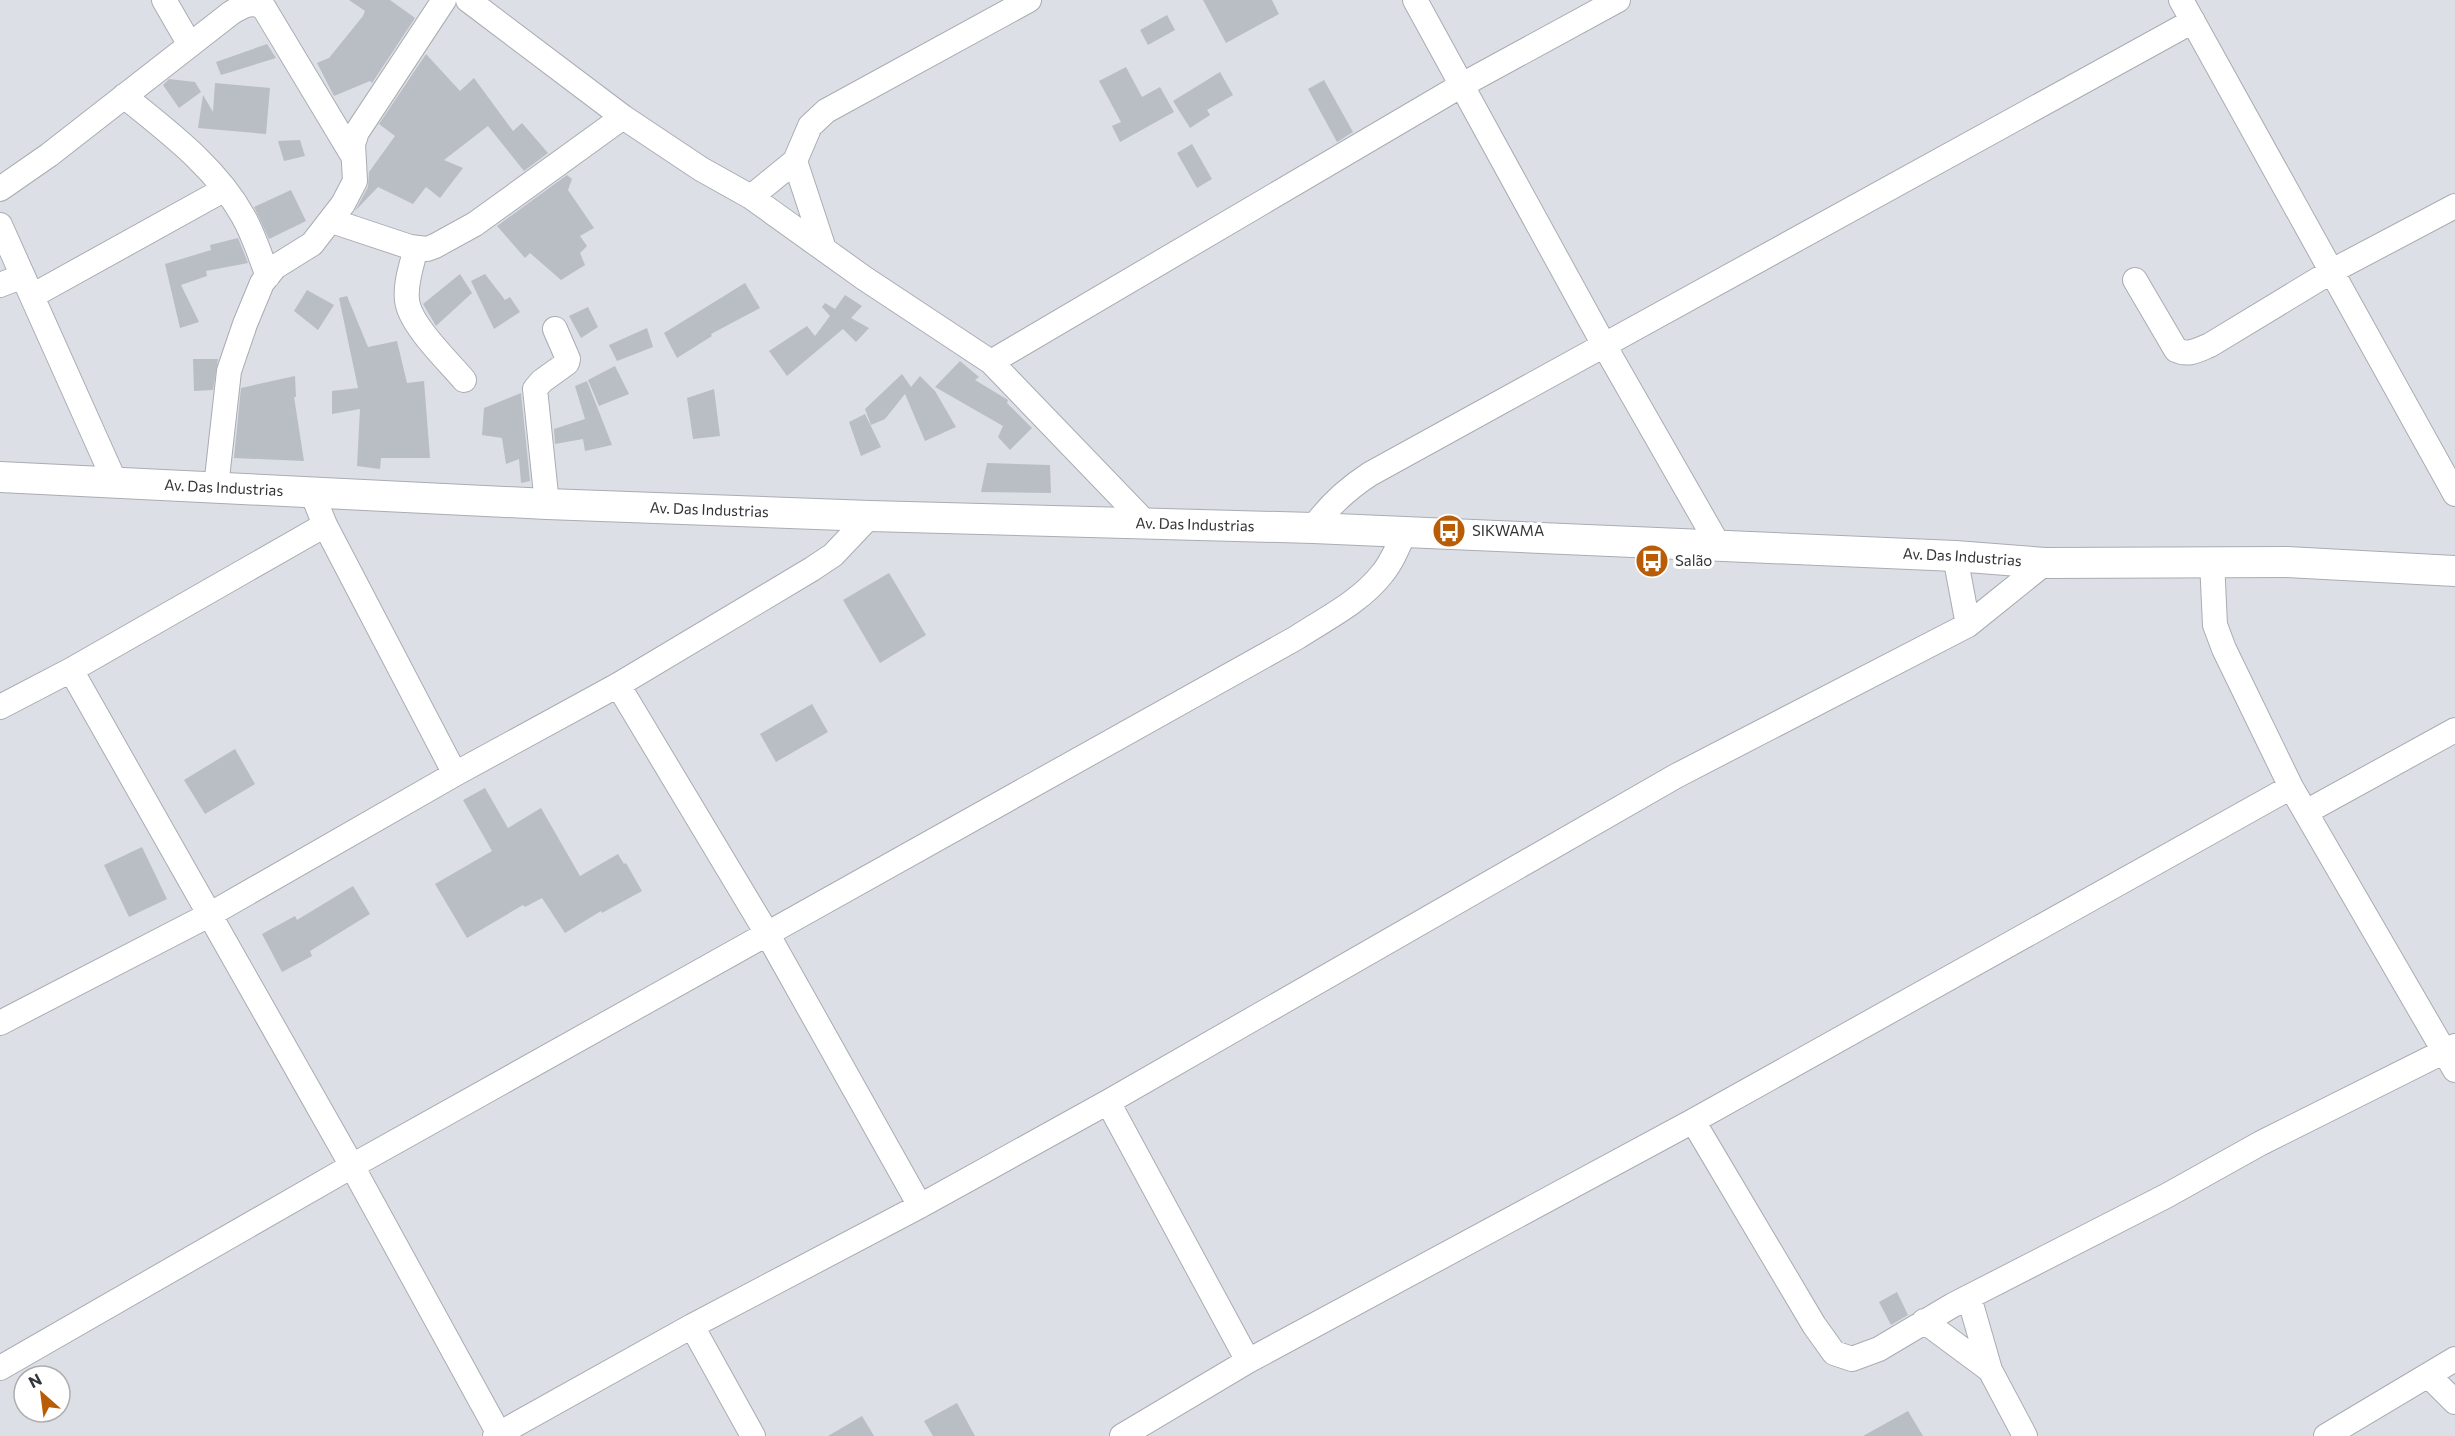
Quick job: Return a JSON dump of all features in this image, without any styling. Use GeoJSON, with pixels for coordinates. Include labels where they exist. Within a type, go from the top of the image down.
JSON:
{"type":"FeatureCollection","features":[{"type":"Feature","properties":{"kind":"main road","name":"Av. Das Industrias"},"geometry":{"type":"LineString","coordinates":[[0,477],[547,504],[870,516],[1313,528],[1955,556],[2045,563],[2287,562],[2455,571]]}},
{"type":"Feature","properties":{"kind":"street"},"geometry":{"type":"LineString","coordinates":[[165,0],[189,45]]}},
{"type":"Feature","properties":{"kind":"street"},"geometry":{"type":"LineString","coordinates":[[216,487],[230,371],[262,282],[288,257],[312,244],[332,221],[355,181],[353,144],[357,132],[444,0]]}},
{"type":"Feature","properties":{"kind":"street"},"geometry":{"type":"LineString","coordinates":[[468,0],[623,117],[701,169],[751,197],[991,362],[1147,524]]}},
{"type":"Feature","properties":{"kind":"street"},"geometry":{"type":"LineString","coordinates":[[751,197],[795,161],[810,126],[826,111],[1029,0]]}},
{"type":"Feature","properties":{"kind":"street"},"geometry":{"type":"LineString","coordinates":[[1415,0],[1604,345],[1719,546]]}},
{"type":"Feature","properties":{"kind":"street"},"geometry":{"type":"LineString","coordinates":[[991,362],[1462,85],[1618,0]]}},
{"type":"Feature","properties":{"kind":"street"},"geometry":{"type":"LineString","coordinates":[[2181,0],[2455,494]]}},
{"type":"Feature","properties":{"kind":"street"},"geometry":{"type":"LineString","coordinates":[[0,189],[49,155],[189,45],[244,5],[257,3],[261,5],[353,156]]}},
{"type":"Feature","properties":{"kind":"street"},"geometry":{"type":"LineString","coordinates":[[1313,528],[1326,510],[1347,489],[1370,474],[2193,21]]}},
{"type":"Feature","properties":{"kind":"street"},"geometry":{"type":"LineString","coordinates":[[124,96],[190,152],[225,189],[246,222],[268,276]]}},
{"type":"Feature","properties":{"kind":"street"},"geometry":{"type":"LineString","coordinates":[[332,221],[416,248],[435,246],[475,224],[623,117]]}},
{"type":"Feature","properties":{"kind":"street"},"geometry":{"type":"LineString","coordinates":[[795,161],[824,249]]}},
{"type":"Feature","properties":{"kind":"street"},"geometry":{"type":"LineString","coordinates":[[0,285],[28,286],[225,189]]}},
{"type":"Feature","properties":{"kind":"street"},"geometry":{"type":"LineString","coordinates":[[2135,280],[2176,350],[2184,353],[2210,345],[2332,271],[2455,206]]}},
{"type":"Feature","properties":{"kind":"street"},"geometry":{"type":"LineString","coordinates":[[0,225],[114,482]]}},
{"type":"Feature","properties":{"kind":"street"},"geometry":{"type":"LineString","coordinates":[[416,248],[406,297],[408,306],[425,334],[464,380]]}},
{"type":"Feature","properties":{"kind":"street"},"geometry":{"type":"LineString","coordinates":[[547,504],[535,389],[567,363],[568,359],[555,329]]}},
{"type":"Feature","properties":{"kind":"street"},"geometry":{"type":"LineString","coordinates":[[312,492],[325,525],[455,774]]}},
{"type":"Feature","properties":{"kind":"street"},"geometry":{"type":"LineString","coordinates":[[0,1023],[209,915],[455,774],[618,685],[833,555],[870,516]]}},
{"type":"Feature","properties":{"kind":"street"},"geometry":{"type":"LineString","coordinates":[[0,707],[71,670],[325,525]]}},
{"type":"Feature","properties":{"kind":"street"},"geometry":{"type":"LineString","coordinates":[[0,1368],[352,1166],[1296,638],[1349,604],[1370,587],[1412,533]]}},
{"type":"Feature","properties":{"kind":"street"},"geometry":{"type":"LineString","coordinates":[[1955,556],[1968,625]]}},
{"type":"Feature","properties":{"kind":"street"},"geometry":{"type":"LineString","coordinates":[[1693,1121],[1814,1325],[1834,1353],[1852,1359],[1879,1348],[1924,1321],[2166,1196],[2261,1143],[2451,1055],[2291,787],[2215,625],[2212,561]]}},
{"type":"Feature","properties":{"kind":"street"},"geometry":{"type":"LineString","coordinates":[[71,670],[352,1166],[497,1435],[692,1326],[920,1206],[1108,1102],[1676,776],[1968,625],[2045,563]]}},
{"type":"Feature","properties":{"kind":"street"},"geometry":{"type":"LineString","coordinates":[[618,685],[768,935],[920,1206]]}},
{"type":"Feature","properties":{"kind":"street"},"geometry":{"type":"LineString","coordinates":[[2306,812],[2455,730]]}},
{"type":"Feature","properties":{"kind":"street"},"geometry":{"type":"LineString","coordinates":[[1122,1436],[1248,1361],[1693,1121],[2291,787]]}},
{"type":"Feature","properties":{"kind":"street"},"geometry":{"type":"LineString","coordinates":[[1108,1102],[1248,1361]]}},
{"type":"Feature","properties":{"kind":"street"},"geometry":{"type":"LineString","coordinates":[[1969,1297],[1990,1370],[2025,1436]]}},
{"type":"Feature","properties":{"kind":"street"},"geometry":{"type":"LineString","coordinates":[[1924,1321],[1990,1370]]}},
{"type":"Feature","properties":{"kind":"street"},"geometry":{"type":"LineString","coordinates":[[692,1326],[753,1436]]}},
{"type":"Feature","properties":{"kind":"street"},"geometry":{"type":"LineString","coordinates":[[2326,1436],[2455,1359]]}},
{"type":"Feature","properties":{"kind":"street"},"geometry":{"type":"LineString","coordinates":[[2428,1375],[2455,1402]]}},
{"type":"Feature","properties":{"kind":"building"},"geometry":{"type":"Polygon","coordinates":[[[349,0],[390,0],[415,18],[372,83],[370,81],[334,96],[317,63],[329,58],[363,16],[365,11],[349,0]]]}},
{"type":"Feature","properties":{"kind":"building"},"geometry":{"type":"Polygon","coordinates":[[[1203,0],[1272,0],[1279,14],[1226,43],[1203,0]]]}},
{"type":"Feature","properties":{"kind":"building"},"geometry":{"type":"Polygon","coordinates":[[[1167,15],[1175,30],[1148,45],[1140,30],[1167,15]]]}},
{"type":"Feature","properties":{"kind":"building"},"geometry":{"type":"Polygon","coordinates":[[[267,44],[276,58],[221,75],[216,62],[267,44]]]}},
{"type":"Feature","properties":{"kind":"building"},"geometry":{"type":"Polygon","coordinates":[[[426,54],[460,91],[474,78],[513,131],[522,123],[548,153],[524,171],[488,126],[444,160],[463,168],[440,198],[426,187],[413,204],[378,187],[355,211],[368,187],[369,172],[395,136],[379,124],[426,54]]]}},
{"type":"Feature","properties":{"kind":"building"},"geometry":{"type":"Polygon","coordinates":[[[1126,67],[1142,97],[1160,87],[1174,112],[1120,142],[1112,126],[1121,122],[1099,81],[1126,67]]]}},
{"type":"Feature","properties":{"kind":"building"},"geometry":{"type":"Polygon","coordinates":[[[1220,72],[1233,95],[1207,110],[1210,115],[1190,128],[1173,101],[1220,72]]]}},
{"type":"Feature","properties":{"kind":"building"},"geometry":{"type":"Polygon","coordinates":[[[169,79],[195,82],[201,92],[179,108],[163,85],[169,79]]]}},
{"type":"Feature","properties":{"kind":"building"},"geometry":{"type":"Polygon","coordinates":[[[1324,80],[1353,132],[1337,142],[1308,89],[1324,80]]]}},
{"type":"Feature","properties":{"kind":"building"},"geometry":{"type":"Polygon","coordinates":[[[215,83],[270,88],[266,134],[198,128],[203,95],[213,112],[215,83]]]}},
{"type":"Feature","properties":{"kind":"building"},"geometry":{"type":"Polygon","coordinates":[[[300,140],[305,156],[284,161],[278,141],[300,140]]]}},
{"type":"Feature","properties":{"kind":"building"},"geometry":{"type":"Polygon","coordinates":[[[1192,144],[1212,179],[1197,188],[1177,153],[1192,144]]]}},
{"type":"Feature","properties":{"kind":"building"},"geometry":{"type":"Polygon","coordinates":[[[567,175],[572,179],[568,190],[594,228],[580,236],[587,246],[580,253],[585,265],[561,280],[530,253],[525,258],[497,226],[567,175]]]}},
{"type":"Feature","properties":{"kind":"building"},"geometry":{"type":"Polygon","coordinates":[[[291,190],[306,221],[269,239],[254,207],[291,190]]]}},
{"type":"Feature","properties":{"kind":"building"},"geometry":{"type":"Polygon","coordinates":[[[238,238],[248,263],[206,271],[207,276],[181,285],[199,322],[180,328],[165,264],[211,250],[210,245],[238,238]]]}},
{"type":"Feature","properties":{"kind":"building"},"geometry":{"type":"Polygon","coordinates":[[[460,274],[472,293],[436,326],[423,304],[460,274]]]}},
{"type":"Feature","properties":{"kind":"building"},"geometry":{"type":"Polygon","coordinates":[[[485,274],[505,300],[510,297],[520,312],[494,329],[471,281],[485,274]]]}},
{"type":"Feature","properties":{"kind":"building"},"geometry":{"type":"Polygon","coordinates":[[[745,283],[760,308],[711,334],[712,336],[677,358],[664,333],[745,283]]]}},
{"type":"Feature","properties":{"kind":"building"},"geometry":{"type":"Polygon","coordinates":[[[307,290],[334,305],[318,330],[294,311],[307,290]]]}},
{"type":"Feature","properties":{"kind":"building"},"geometry":{"type":"Polygon","coordinates":[[[845,295],[862,306],[851,318],[869,328],[856,342],[843,329],[787,376],[769,351],[807,326],[815,336],[830,316],[822,307],[825,303],[835,309],[845,295]]]}},
{"type":"Feature","properties":{"kind":"building"},"geometry":{"type":"Polygon","coordinates":[[[347,296],[368,347],[397,341],[407,383],[424,381],[430,458],[381,458],[380,469],[357,466],[360,409],[332,414],[332,391],[358,388],[339,298],[347,296]]]}},
{"type":"Feature","properties":{"kind":"building"},"geometry":{"type":"Polygon","coordinates":[[[588,307],[598,327],[581,338],[569,316],[588,307]]]}},
{"type":"Feature","properties":{"kind":"building"},"geometry":{"type":"Polygon","coordinates":[[[647,328],[653,347],[617,361],[609,345],[647,328]]]}},
{"type":"Feature","properties":{"kind":"building"},"geometry":{"type":"Polygon","coordinates":[[[193,359],[218,359],[213,390],[194,391],[193,359]]]}},
{"type":"Feature","properties":{"kind":"building"},"geometry":{"type":"Polygon","coordinates":[[[960,361],[979,377],[975,380],[1008,400],[1007,403],[1032,428],[1010,450],[998,437],[1003,426],[935,387],[960,361]]]}},
{"type":"Feature","properties":{"kind":"building"},"geometry":{"type":"Polygon","coordinates":[[[615,366],[629,394],[599,406],[588,380],[615,366]]]}},
{"type":"Feature","properties":{"kind":"building"},"geometry":{"type":"Polygon","coordinates":[[[902,374],[911,387],[920,376],[935,391],[956,427],[925,441],[905,394],[885,419],[871,425],[865,409],[902,374]]]}},
{"type":"Feature","properties":{"kind":"building"},"geometry":{"type":"Polygon","coordinates":[[[295,376],[296,397],[294,397],[304,461],[234,458],[241,388],[295,376]]]}},
{"type":"Feature","properties":{"kind":"building"},"geometry":{"type":"Polygon","coordinates":[[[587,381],[612,445],[585,451],[583,439],[555,444],[554,429],[585,419],[575,386],[587,381]]]}},
{"type":"Feature","properties":{"kind":"building"},"geometry":{"type":"Polygon","coordinates":[[[714,389],[720,436],[693,439],[687,398],[714,389]]]}},
{"type":"Feature","properties":{"kind":"building"},"geometry":{"type":"Polygon","coordinates":[[[521,393],[530,481],[521,483],[519,459],[506,464],[502,438],[482,435],[484,408],[521,393]]]}},
{"type":"Feature","properties":{"kind":"building"},"geometry":{"type":"Polygon","coordinates":[[[865,414],[881,447],[861,456],[849,422],[865,414]]]}},
{"type":"Feature","properties":{"kind":"building"},"geometry":{"type":"Polygon","coordinates":[[[987,463],[1050,465],[1051,493],[981,492],[987,463]]]}},
{"type":"Feature","properties":{"kind":"building"},"geometry":{"type":"Polygon","coordinates":[[[889,573],[926,635],[880,663],[843,600],[889,573]]]}},
{"type":"Feature","properties":{"kind":"building"},"geometry":{"type":"Polygon","coordinates":[[[812,704],[828,732],[776,762],[760,734],[812,704]]]}},
{"type":"Feature","properties":{"kind":"building"},"geometry":{"type":"Polygon","coordinates":[[[235,749],[255,784],[205,814],[184,780],[235,749]]]}},
{"type":"Feature","properties":{"kind":"building"},"geometry":{"type":"Polygon","coordinates":[[[485,788],[508,828],[541,808],[580,876],[618,854],[624,864],[626,863],[642,891],[602,913],[601,911],[565,933],[542,898],[525,907],[523,905],[467,938],[435,884],[492,851],[463,800],[485,788]]]}},
{"type":"Feature","properties":{"kind":"building"},"geometry":{"type":"Polygon","coordinates":[[[142,847],[167,899],[129,917],[104,865],[142,847]]]}},
{"type":"Feature","properties":{"kind":"building"},"geometry":{"type":"Polygon","coordinates":[[[353,886],[370,914],[310,951],[312,956],[282,972],[262,934],[295,916],[297,920],[353,886]]]}},
{"type":"Feature","properties":{"kind":"building"},"geometry":{"type":"Polygon","coordinates":[[[1897,1292],[1908,1315],[1891,1325],[1879,1302],[1897,1292]]]}},
{"type":"Feature","properties":{"kind":"building"},"geometry":{"type":"Polygon","coordinates":[[[957,1403],[975,1436],[933,1436],[924,1421],[957,1403]]]}},
{"type":"Feature","properties":{"kind":"building"},"geometry":{"type":"Polygon","coordinates":[[[1908,1411],[1923,1436],[1863,1436],[1908,1411]]]}},
{"type":"Feature","properties":{"kind":"building"},"geometry":{"type":"Polygon","coordinates":[[[862,1416],[874,1436],[828,1436],[862,1416]]]}},
{"type":"Feature","properties":{"kind":"place","name":"SIKWAMA"},"geometry":{"type":"Point","coordinates":[1449,531]}},
{"type":"Feature","properties":{"kind":"place","name":"Salão"},"geometry":{"type":"Point","coordinates":[1652,561]}}]}
